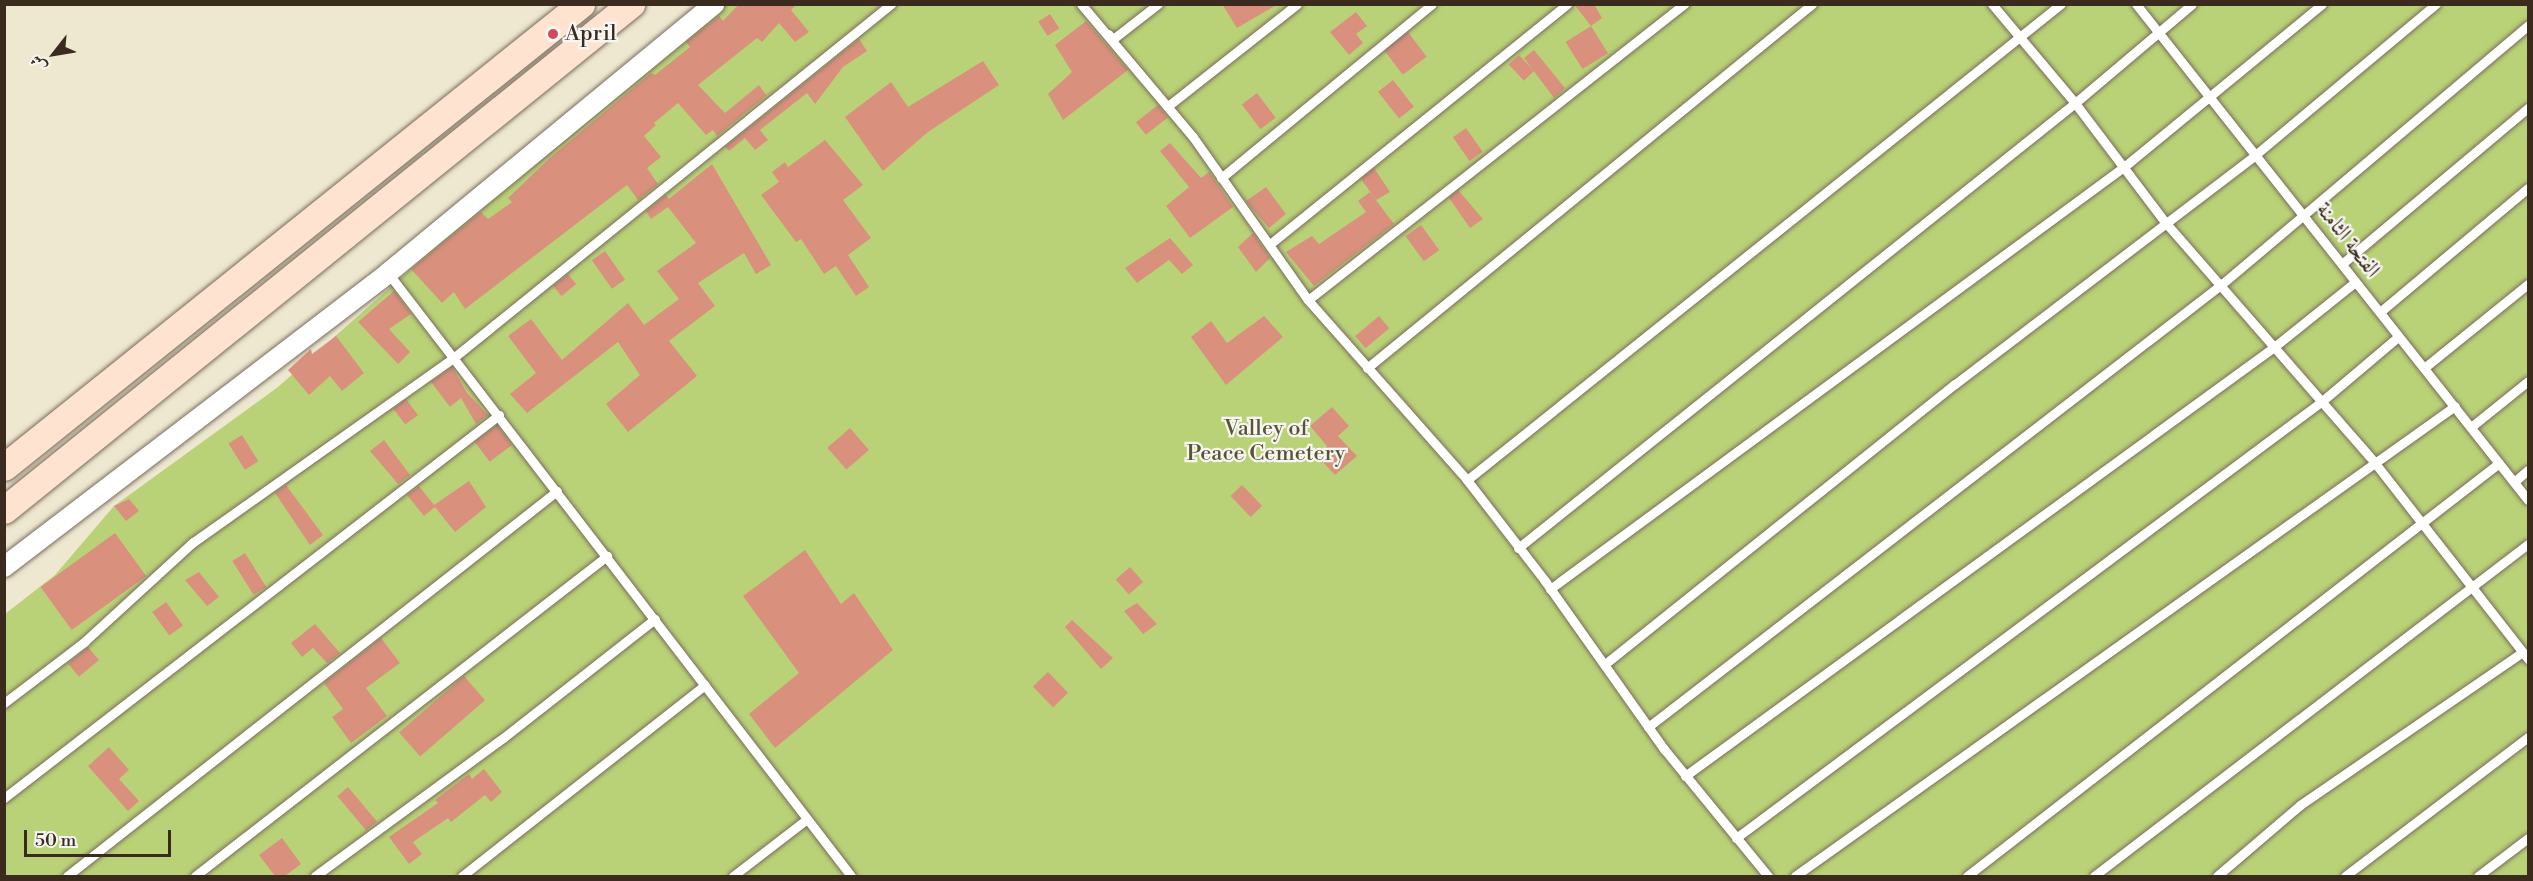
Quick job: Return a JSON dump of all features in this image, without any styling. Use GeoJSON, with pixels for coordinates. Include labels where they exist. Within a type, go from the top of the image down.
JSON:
{"type":"FeatureCollection","features":[{"type":"Feature","properties":{"kind":"main road"},"geometry":{"type":"LineString","coordinates":[[4,467],[581,4]]}},
{"type":"Feature","properties":{"kind":"main road"},"geometry":{"type":"LineString","coordinates":[[4,510],[632,4]]}},
{"type":"Feature","properties":{"kind":"street"},"geometry":{"type":"LineString","coordinates":[[4,567],[388,273],[714,4]]}},
{"type":"Feature","properties":{"kind":"lane"},"geometry":{"type":"LineString","coordinates":[[4,703],[84,642],[192,543],[452,359],[891,4]]}},
{"type":"Feature","properties":{"kind":"lane"},"geometry":{"type":"LineString","coordinates":[[1081,4],[1168,106],[1270,244],[1308,300],[1467,480],[1550,589],[1685,776],[1768,876]]}},
{"type":"Feature","properties":{"kind":"lane"},"geometry":{"type":"LineString","coordinates":[[1098,25],[1113,39],[1158,4]]}},
{"type":"Feature","properties":{"kind":"lane"},"geometry":{"type":"LineString","coordinates":[[1168,106],[1297,4]]}},
{"type":"Feature","properties":{"kind":"lane"},"geometry":{"type":"LineString","coordinates":[[1221,178],[1432,4]]}},
{"type":"Feature","properties":{"kind":"lane"},"geometry":{"type":"LineString","coordinates":[[1270,244],[1567,4]]}},
{"type":"Feature","properties":{"kind":"lane"},"geometry":{"type":"LineString","coordinates":[[1308,300],[1684,4]]}},
{"type":"Feature","properties":{"kind":"lane"},"geometry":{"type":"LineString","coordinates":[[1367,368],[1812,4]]}},
{"type":"Feature","properties":{"kind":"lane"},"geometry":{"type":"LineString","coordinates":[[1992,4],[2125,166],[2165,222],[2222,284],[2375,463],[2421,526],[2526,656],[2300,805],[2217,876]]}},
{"type":"Feature","properties":{"kind":"lane"},"geometry":{"type":"LineString","coordinates":[[1467,480],[2061,4]]}},
{"type":"Feature","properties":{"kind":"lane","name":"الفتحة الثامنة"},"geometry":{"type":"LineString","coordinates":[[2136,4],[2254,156],[2343,263],[2398,337],[2529,500]]}},
{"type":"Feature","properties":{"kind":"lane"},"geometry":{"type":"LineString","coordinates":[[1518,548],[2075,104],[2192,4]]}},
{"type":"Feature","properties":{"kind":"lane"},"geometry":{"type":"LineString","coordinates":[[1550,589],[2125,166],[2322,4]]}},
{"type":"Feature","properties":{"kind":"lane"},"geometry":{"type":"LineString","coordinates":[[1605,664],[2165,222],[2254,156],[2436,4]]}},
{"type":"Feature","properties":{"kind":"lane"},"geometry":{"type":"LineString","coordinates":[[1648,727],[2222,284],[2302,213],[2529,25]]}},
{"type":"Feature","properties":{"kind":"lane"},"geometry":{"type":"LineString","coordinates":[[2343,263],[2529,108]]}},
{"type":"Feature","properties":{"kind":"lane"},"geometry":{"type":"LineString","coordinates":[[2380,312],[2529,188]]}},
{"type":"Feature","properties":{"kind":"lane"},"geometry":{"type":"LineString","coordinates":[[388,273],[851,876]]}},
{"type":"Feature","properties":{"kind":"lane"},"geometry":{"type":"LineString","coordinates":[[1685,776],[2274,346],[2355,282]]}},
{"type":"Feature","properties":{"kind":"lane"},"geometry":{"type":"LineString","coordinates":[[2424,368],[2529,284]]}},
{"type":"Feature","properties":{"kind":"lane"},"geometry":{"type":"LineString","coordinates":[[1736,838],[2321,402],[2398,337]]}},
{"type":"Feature","properties":{"kind":"lane"},"geometry":{"type":"LineString","coordinates":[[2471,428],[2529,381]]}},
{"type":"Feature","properties":{"kind":"lane"},"geometry":{"type":"LineString","coordinates":[[1795,876],[2455,406]]}},
{"type":"Feature","properties":{"kind":"lane"},"geometry":{"type":"LineString","coordinates":[[4,798],[499,415]]}},
{"type":"Feature","properties":{"kind":"lane"},"geometry":{"type":"LineString","coordinates":[[1967,876],[2421,526],[2499,463]]}},
{"type":"Feature","properties":{"kind":"lane"},"geometry":{"type":"LineString","coordinates":[[2514,482],[2529,470]]}},
{"type":"Feature","properties":{"kind":"lane"},"geometry":{"type":"LineString","coordinates":[[67,876],[557,491]]}},
{"type":"Feature","properties":{"kind":"lane"},"geometry":{"type":"LineString","coordinates":[[2094,876],[2529,544]]}},
{"type":"Feature","properties":{"kind":"lane"},"geometry":{"type":"LineString","coordinates":[[195,876],[607,556]]}},
{"type":"Feature","properties":{"kind":"lane"},"geometry":{"type":"LineString","coordinates":[[315,876],[655,620]]}},
{"type":"Feature","properties":{"kind":"lane"},"geometry":{"type":"LineString","coordinates":[[462,876],[705,686]]}},
{"type":"Feature","properties":{"kind":"lane"},"geometry":{"type":"LineString","coordinates":[[2345,876],[2529,737]]}},
{"type":"Feature","properties":{"kind":"lane"},"geometry":{"type":"LineString","coordinates":[[733,876],[807,819]]}},
{"type":"Feature","properties":{"kind":"lane"},"geometry":{"type":"LineString","coordinates":[[2478,876],[2529,838]]}},
{"type":"Feature","properties":{"kind":"green space","name":"Valley of Peace Cemetery"},"geometry":{"type":"Polygon","coordinates":[[[708,5],[2528,5],[2528,876],[5,876],[5,614],[55,575],[114,506],[278,387],[708,5]]]}},
{"type":"Feature","properties":{"kind":"building"},"geometry":{"type":"Polygon","coordinates":[[[739,4],[797,4],[791,10],[809,32],[795,42],[779,23],[762,42],[757,38],[698,85],[725,113],[759,85],[766,95],[778,86],[717,136],[713,130],[706,135],[678,103],[654,123],[656,125],[644,136],[661,157],[647,168],[658,184],[638,200],[627,185],[465,309],[454,292],[442,303],[411,269],[481,212],[488,219],[512,202],[508,198],[551,157],[651,73],[655,75],[690,47],[686,42],[719,16],[723,21],[739,4]]]}},
{"type":"Feature","properties":{"kind":"building"},"geometry":{"type":"Polygon","coordinates":[[[1222,4],[1278,4],[1237,28],[1222,4]]]}},
{"type":"Feature","properties":{"kind":"building"},"geometry":{"type":"Polygon","coordinates":[[[1574,4],[1594,4],[1602,18],[1591,26],[1574,4]]]}},
{"type":"Feature","properties":{"kind":"building"},"geometry":{"type":"Polygon","coordinates":[[[1356,12],[1367,26],[1356,34],[1363,43],[1349,55],[1330,32],[1356,12]]]}},
{"type":"Feature","properties":{"kind":"building"},"geometry":{"type":"Polygon","coordinates":[[[1050,14],[1059,28],[1048,36],[1038,22],[1050,14]]]}},
{"type":"Feature","properties":{"kind":"building"},"geometry":{"type":"Polygon","coordinates":[[[1086,21],[1128,70],[1063,120],[1048,94],[1072,72],[1055,45],[1086,21]]]}},
{"type":"Feature","properties":{"kind":"building"},"geometry":{"type":"Polygon","coordinates":[[[1591,26],[1608,53],[1583,69],[1566,42],[1591,26]]]}},
{"type":"Feature","properties":{"kind":"building"},"geometry":{"type":"Polygon","coordinates":[[[1408,32],[1427,57],[1403,75],[1384,50],[1408,32]]]}},
{"type":"Feature","properties":{"kind":"building"},"geometry":{"type":"Polygon","coordinates":[[[859,39],[867,51],[843,67],[815,104],[807,93],[760,130],[768,140],[755,150],[745,138],[729,151],[725,147],[859,39]]]}},
{"type":"Feature","properties":{"kind":"building"},"geometry":{"type":"Polygon","coordinates":[[[1534,50],[1565,88],[1554,98],[1524,58],[1534,50]]]}},
{"type":"Feature","properties":{"kind":"building"},"geometry":{"type":"Polygon","coordinates":[[[1519,55],[1534,71],[1524,81],[1509,65],[1519,55]]]}},
{"type":"Feature","properties":{"kind":"building"},"geometry":{"type":"Polygon","coordinates":[[[983,61],[999,85],[928,132],[883,171],[845,117],[891,82],[908,107],[983,61]]]}},
{"type":"Feature","properties":{"kind":"building"},"geometry":{"type":"Polygon","coordinates":[[[1393,80],[1414,107],[1399,118],[1378,92],[1393,80]]]}},
{"type":"Feature","properties":{"kind":"building"},"geometry":{"type":"Polygon","coordinates":[[[1257,93],[1276,118],[1260,129],[1242,104],[1257,93]]]}},
{"type":"Feature","properties":{"kind":"building"},"geometry":{"type":"Polygon","coordinates":[[[1158,105],[1168,118],[1146,135],[1136,122],[1158,105]]]}},
{"type":"Feature","properties":{"kind":"building"},"geometry":{"type":"Polygon","coordinates":[[[1466,128],[1483,152],[1470,161],[1453,137],[1466,128]]]}},
{"type":"Feature","properties":{"kind":"building"},"geometry":{"type":"Polygon","coordinates":[[[825,140],[863,185],[843,200],[871,238],[848,255],[869,287],[856,296],[836,266],[824,274],[801,239],[796,242],[761,195],[779,182],[772,172],[785,162],[788,167],[825,140]]]}},
{"type":"Feature","properties":{"kind":"building"},"geometry":{"type":"Polygon","coordinates":[[[1170,143],[1201,178],[1209,172],[1233,207],[1190,238],[1166,206],[1189,187],[1160,151],[1170,143]]]}},
{"type":"Feature","properties":{"kind":"building"},"geometry":{"type":"Polygon","coordinates":[[[712,164],[771,265],[756,274],[744,253],[698,283],[715,306],[669,341],[697,376],[628,432],[606,404],[640,375],[618,342],[527,413],[510,394],[536,373],[508,336],[531,319],[562,360],[628,303],[644,325],[679,299],[657,271],[696,243],[668,207],[651,219],[646,211],[666,195],[669,199],[712,164]]]}},
{"type":"Feature","properties":{"kind":"building"},"geometry":{"type":"Polygon","coordinates":[[[1374,168],[1390,192],[1376,200],[1361,179],[1374,168]]]}},
{"type":"Feature","properties":{"kind":"building"},"geometry":{"type":"Polygon","coordinates":[[[1266,187],[1286,214],[1269,228],[1246,201],[1266,187]]]}},
{"type":"Feature","properties":{"kind":"building"},"geometry":{"type":"Polygon","coordinates":[[[1458,190],[1483,219],[1470,228],[1449,198],[1458,190]]]}},
{"type":"Feature","properties":{"kind":"building"},"geometry":{"type":"Polygon","coordinates":[[[1370,192],[1394,224],[1314,286],[1286,252],[1312,236],[1319,244],[1366,212],[1358,201],[1370,192]]]}},
{"type":"Feature","properties":{"kind":"building"},"geometry":{"type":"Polygon","coordinates":[[[1421,225],[1439,250],[1424,261],[1406,236],[1421,225]]]}},
{"type":"Feature","properties":{"kind":"building"},"geometry":{"type":"Polygon","coordinates":[[[1253,233],[1270,258],[1256,272],[1238,247],[1253,233]]]}},
{"type":"Feature","properties":{"kind":"building"},"geometry":{"type":"Polygon","coordinates":[[[1170,238],[1193,265],[1182,274],[1169,260],[1137,283],[1125,268],[1170,238]]]}},
{"type":"Feature","properties":{"kind":"building"},"geometry":{"type":"Polygon","coordinates":[[[605,251],[625,280],[612,289],[592,260],[605,251]]]}},
{"type":"Feature","properties":{"kind":"building"},"geometry":{"type":"Polygon","coordinates":[[[568,274],[576,284],[561,296],[553,286],[568,274]]]}},
{"type":"Feature","properties":{"kind":"building"},"geometry":{"type":"Polygon","coordinates":[[[394,291],[411,314],[389,329],[410,352],[398,364],[358,322],[394,291]]]}},
{"type":"Feature","properties":{"kind":"building"},"geometry":{"type":"Polygon","coordinates":[[[1264,316],[1283,337],[1226,385],[1191,337],[1211,321],[1227,343],[1264,316]]]}},
{"type":"Feature","properties":{"kind":"building"},"geometry":{"type":"Polygon","coordinates":[[[1379,316],[1389,328],[1366,348],[1355,336],[1379,316]]]}},
{"type":"Feature","properties":{"kind":"building"},"geometry":{"type":"Polygon","coordinates":[[[336,336],[364,373],[342,391],[330,376],[309,395],[288,370],[311,349],[312,354],[336,336]]]}},
{"type":"Feature","properties":{"kind":"building"},"geometry":{"type":"Polygon","coordinates":[[[452,367],[467,393],[488,415],[476,424],[461,398],[450,407],[431,382],[452,367]]]}},
{"type":"Feature","properties":{"kind":"building"},"geometry":{"type":"Polygon","coordinates":[[[406,399],[418,415],[405,425],[393,409],[406,399]]]}},
{"type":"Feature","properties":{"kind":"building"},"geometry":{"type":"Polygon","coordinates":[[[1332,407],[1349,426],[1338,436],[1357,456],[1335,475],[1317,456],[1327,446],[1310,426],[1332,407]]]}},
{"type":"Feature","properties":{"kind":"building"},"geometry":{"type":"Polygon","coordinates":[[[497,425],[512,445],[490,462],[475,442],[497,425]]]}},
{"type":"Feature","properties":{"kind":"building"},"geometry":{"type":"Polygon","coordinates":[[[850,428],[869,450],[846,470],[827,448],[850,428]]]}},
{"type":"Feature","properties":{"kind":"building"},"geometry":{"type":"Polygon","coordinates":[[[242,435],[258,461],[245,470],[228,443],[242,435]]]}},
{"type":"Feature","properties":{"kind":"building"},"geometry":{"type":"Polygon","coordinates":[[[384,440],[410,475],[398,484],[370,451],[384,440]]]}},
{"type":"Feature","properties":{"kind":"building"},"geometry":{"type":"Polygon","coordinates":[[[469,481],[486,507],[455,532],[435,507],[424,516],[407,495],[419,486],[434,505],[469,481]]]}},
{"type":"Feature","properties":{"kind":"building"},"geometry":{"type":"Polygon","coordinates":[[[286,485],[323,535],[310,545],[275,493],[286,485]]]}},
{"type":"Feature","properties":{"kind":"building"},"geometry":{"type":"Polygon","coordinates":[[[1242,485],[1262,506],[1251,517],[1230,496],[1242,485]]]}},
{"type":"Feature","properties":{"kind":"building"},"geometry":{"type":"Polygon","coordinates":[[[129,499],[139,511],[126,521],[114,506],[129,499]]]}},
{"type":"Feature","properties":{"kind":"building"},"geometry":{"type":"Polygon","coordinates":[[[115,533],[146,576],[72,630],[41,587],[115,533]]]}},
{"type":"Feature","properties":{"kind":"building"},"geometry":{"type":"Polygon","coordinates":[[[805,550],[841,604],[854,593],[893,650],[775,748],[749,714],[799,673],[743,596],[805,550]]]}},
{"type":"Feature","properties":{"kind":"building"},"geometry":{"type":"Polygon","coordinates":[[[245,553],[266,587],[253,595],[232,561],[245,553]]]}},
{"type":"Feature","properties":{"kind":"building"},"geometry":{"type":"Polygon","coordinates":[[[1130,567],[1143,582],[1129,595],[1116,579],[1130,567]]]}},
{"type":"Feature","properties":{"kind":"building"},"geometry":{"type":"Polygon","coordinates":[[[199,572],[219,597],[207,606],[185,580],[199,572]]]}},
{"type":"Feature","properties":{"kind":"building"},"geometry":{"type":"Polygon","coordinates":[[[166,602],[183,625],[169,635],[152,612],[166,602]]]}},
{"type":"Feature","properties":{"kind":"building"},"geometry":{"type":"Polygon","coordinates":[[[1137,603],[1157,624],[1143,634],[1124,611],[1137,603]]]}},
{"type":"Feature","properties":{"kind":"building"},"geometry":{"type":"Polygon","coordinates":[[[1072,620],[1113,658],[1101,669],[1065,627],[1072,620]]]}},
{"type":"Feature","properties":{"kind":"building"},"geometry":{"type":"Polygon","coordinates":[[[315,624],[340,653],[327,663],[313,648],[302,657],[291,643],[315,624]]]}},
{"type":"Feature","properties":{"kind":"building"},"geometry":{"type":"Polygon","coordinates":[[[381,638],[400,663],[366,688],[387,716],[351,743],[332,717],[343,709],[324,683],[381,638]]]}},
{"type":"Feature","properties":{"kind":"building"},"geometry":{"type":"Polygon","coordinates":[[[88,647],[99,660],[79,677],[68,664],[88,647]]]}},
{"type":"Feature","properties":{"kind":"building"},"geometry":{"type":"Polygon","coordinates":[[[1048,672],[1068,693],[1053,707],[1033,687],[1048,672]]]}},
{"type":"Feature","properties":{"kind":"building"},"geometry":{"type":"Polygon","coordinates":[[[464,676],[485,700],[420,757],[399,732],[464,676]]]}},
{"type":"Feature","properties":{"kind":"building"},"geometry":{"type":"Polygon","coordinates":[[[109,747],[129,770],[119,779],[139,801],[128,811],[88,766],[109,747]]]}},
{"type":"Feature","properties":{"kind":"building"},"geometry":{"type":"Polygon","coordinates":[[[484,769],[502,792],[491,802],[485,795],[451,822],[448,818],[413,842],[422,854],[409,864],[389,837],[438,803],[435,800],[469,774],[472,779],[484,769]]]}},
{"type":"Feature","properties":{"kind":"building"},"geometry":{"type":"Polygon","coordinates":[[[348,787],[377,821],[366,830],[337,796],[348,787]]]}},
{"type":"Feature","properties":{"kind":"building"},"geometry":{"type":"Polygon","coordinates":[[[282,838],[301,864],[285,876],[275,876],[259,855],[282,838]]]}},
{"type":"Feature","properties":{"kind":"place","name":"April"},"geometry":{"type":"Point","coordinates":[553,34]}}]}
